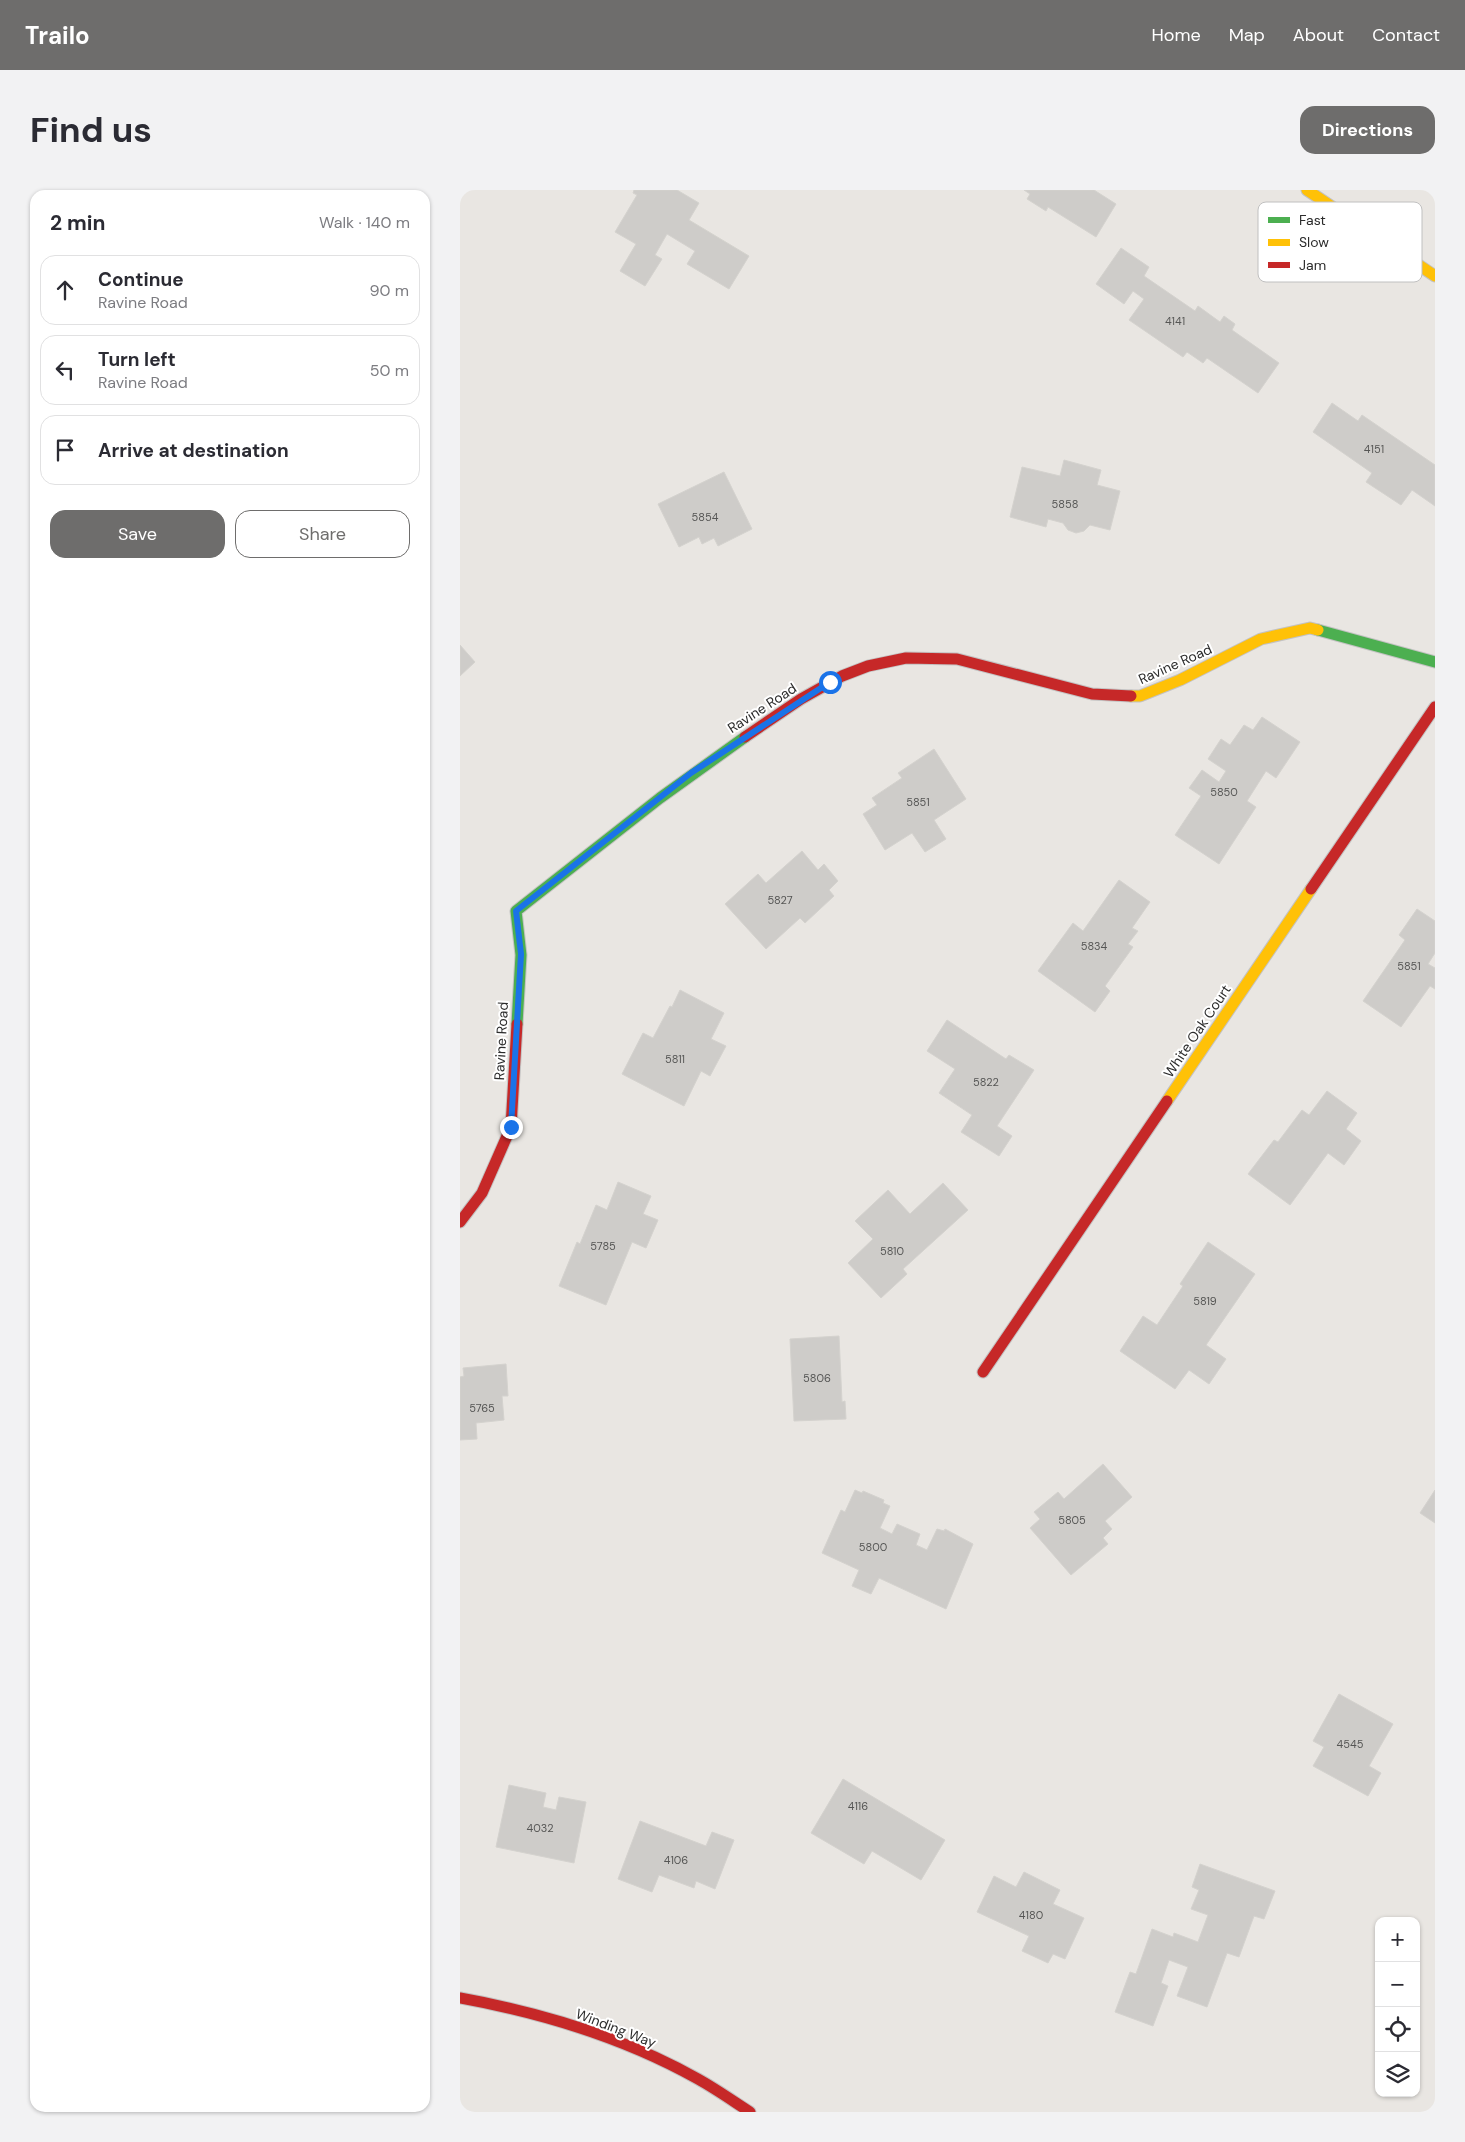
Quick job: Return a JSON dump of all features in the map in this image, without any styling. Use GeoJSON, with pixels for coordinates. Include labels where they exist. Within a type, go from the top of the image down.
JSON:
{"type":"FeatureCollection","features":[{"type":"Feature","properties":{"kind":"street"},"geometry":{"type":"LineString","coordinates":[[1307,190],[1325,202]]}},
{"type":"Feature","properties":{"kind":"street"},"geometry":{"type":"LineString","coordinates":[[1422,267],[1435,276]]}},
{"type":"Feature","properties":{"kind":"street","name":"Ravine Road"},"geometry":{"type":"LineString","coordinates":[[460,1222],[482,1193],[511,1127],[521,954],[516,911],[691,773],[830,682],[856,670],[884,662],[914,656],[943,657],[1092,694],[1140,696],[1180,680],[1261,639],[1310,628],[1435,662]]}},
{"type":"Feature","properties":{"kind":"street","name":"White Oak Court"},"geometry":{"type":"LineString","coordinates":[[983,1372],[1435,707]]}},
{"type":"Feature","properties":{"kind":"street","name":"Winding Way"},"geometry":{"type":"LineString","coordinates":[[460,1998],[506,2007],[594,2032],[621,2042],[698,2079],[750,2112]]}},
{"type":"Feature","properties":{"kind":"building"},"geometry":{"type":"Polygon","coordinates":[[[634,190],[677,190],[699,203],[689,220],[749,256],[729,289],[687,264],[695,251],[667,234],[655,255],[662,259],[645,286],[620,271],[636,244],[615,232],[637,195],[633,193],[634,190]]]}},
{"type":"Feature","properties":{"kind":"building"},"geometry":{"type":"Polygon","coordinates":[[[1024,190],[1094,190],[1116,204],[1096,237],[1048,207],[1046,211],[1027,199],[1030,194],[1024,190]]]}},
{"type":"Feature","properties":{"kind":"building"},"geometry":{"type":"Polygon","coordinates":[[[1121,248],[1149,267],[1144,276],[1195,311],[1198,306],[1220,322],[1224,316],[1235,324],[1232,330],[1279,363],[1258,393],[1207,358],[1203,363],[1187,352],[1183,357],[1129,320],[1144,299],[1133,291],[1124,304],[1096,284],[1121,248]]]}},
{"type":"Feature","properties":{"kind":"building"},"geometry":{"type":"Polygon","coordinates":[[[1332,403],[1358,421],[1362,415],[1435,465],[1435,506],[1412,490],[1401,505],[1366,482],[1372,473],[1313,432],[1332,403]]]}},
{"type":"Feature","properties":{"kind":"building"},"geometry":{"type":"Polygon","coordinates":[[[1064,460],[1101,470],[1097,485],[1120,491],[1110,530],[1090,525],[1084,531],[1076,533],[1068,530],[1063,523],[1048,519],[1046,527],[1010,517],[1022,467],[1060,476],[1064,460]]]}},
{"type":"Feature","properties":{"kind":"building"},"geometry":{"type":"Polygon","coordinates":[[[724,472],[752,529],[718,546],[714,538],[702,544],[699,537],[679,547],[658,504],[724,472]]]}},
{"type":"Feature","properties":{"kind":"building"},"geometry":{"type":"Polygon","coordinates":[[[460,645],[475,662],[460,676],[460,645]]]}},
{"type":"Feature","properties":{"kind":"building"},"geometry":{"type":"Polygon","coordinates":[[[1262,717],[1300,742],[1276,778],[1266,771],[1247,801],[1256,807],[1219,864],[1175,835],[1201,796],[1189,788],[1202,770],[1219,782],[1226,771],[1208,759],[1221,739],[1230,745],[1244,725],[1253,730],[1262,717]]]}},
{"type":"Feature","properties":{"kind":"building"},"geometry":{"type":"Polygon","coordinates":[[[934,749],[966,799],[934,820],[946,839],[925,852],[912,833],[885,850],[863,814],[877,805],[872,798],[902,778],[898,773],[934,749]]]}},
{"type":"Feature","properties":{"kind":"building"},"geometry":{"type":"Polygon","coordinates":[[[802,851],[818,870],[824,864],[838,881],[829,890],[834,896],[805,923],[800,918],[766,949],[725,904],[758,874],[766,883],[802,851]]]}},
{"type":"Feature","properties":{"kind":"building"},"geometry":{"type":"Polygon","coordinates":[[[1119,880],[1150,902],[1132,928],[1138,931],[1128,944],[1133,947],[1105,986],[1110,991],[1095,1012],[1038,971],[1073,923],[1083,931],[1119,880]]]}},
{"type":"Feature","properties":{"kind":"building"},"geometry":{"type":"Polygon","coordinates":[[[1417,909],[1435,921],[1435,953],[1428,964],[1435,968],[1435,989],[1430,986],[1401,1027],[1363,1001],[1405,940],[1399,935],[1417,909]]]}},
{"type":"Feature","properties":{"kind":"building"},"geometry":{"type":"Polygon","coordinates":[[[680,990],[724,1013],[711,1039],[726,1046],[710,1076],[701,1071],[684,1106],[622,1074],[643,1033],[653,1038],[680,990]]]}},
{"type":"Feature","properties":{"kind":"building"},"geometry":{"type":"Polygon","coordinates":[[[947,1020],[1006,1059],[1009,1055],[1034,1070],[997,1126],[1012,1136],[999,1156],[961,1132],[972,1115],[939,1093],[955,1069],[927,1051],[947,1020]]]}},
{"type":"Feature","properties":{"kind":"building"},"geometry":{"type":"Polygon","coordinates":[[[1327,1091],[1357,1113],[1346,1129],[1361,1141],[1344,1165],[1328,1153],[1290,1205],[1248,1174],[1274,1140],[1278,1142],[1302,1110],[1309,1115],[1327,1091]]]}},
{"type":"Feature","properties":{"kind":"building"},"geometry":{"type":"Polygon","coordinates":[[[618,1182],[651,1196],[643,1214],[658,1220],[646,1248],[632,1242],[606,1305],[559,1286],[577,1242],[580,1244],[596,1205],[607,1210],[618,1182]]]}},
{"type":"Feature","properties":{"kind":"building"},"geometry":{"type":"Polygon","coordinates":[[[943,1183],[968,1210],[903,1269],[907,1274],[881,1298],[848,1263],[873,1239],[855,1221],[888,1190],[910,1214],[943,1183]]]}},
{"type":"Feature","properties":{"kind":"building"},"geometry":{"type":"Polygon","coordinates":[[[1208,1242],[1255,1274],[1206,1345],[1226,1359],[1209,1384],[1189,1370],[1175,1389],[1120,1351],[1143,1316],[1157,1325],[1183,1286],[1180,1284],[1208,1242]]]}},
{"type":"Feature","properties":{"kind":"building"},"geometry":{"type":"Polygon","coordinates":[[[839,1336],[842,1402],[845,1401],[846,1419],[794,1421],[790,1339],[839,1336]]]}},
{"type":"Feature","properties":{"kind":"building"},"geometry":{"type":"Polygon","coordinates":[[[506,1364],[508,1396],[502,1396],[504,1420],[476,1423],[477,1439],[460,1440],[460,1377],[464,1376],[463,1368],[506,1364]]]}},
{"type":"Feature","properties":{"kind":"building"},"geometry":{"type":"Polygon","coordinates":[[[1103,1464],[1132,1497],[1105,1521],[1112,1529],[1103,1538],[1108,1544],[1071,1575],[1030,1528],[1040,1519],[1034,1512],[1058,1492],[1064,1499],[1103,1464]]]}},
{"type":"Feature","properties":{"kind":"building"},"geometry":{"type":"Polygon","coordinates":[[[855,1490],[862,1493],[863,1491],[884,1500],[883,1503],[890,1506],[880,1528],[892,1534],[897,1524],[920,1534],[916,1545],[927,1550],[937,1529],[944,1531],[945,1529],[973,1544],[946,1609],[879,1578],[871,1594],[852,1586],[859,1570],[822,1553],[841,1510],[845,1512],[855,1490]]]}},
{"type":"Feature","properties":{"kind":"building"},"geometry":{"type":"Polygon","coordinates":[[[1435,1490],[1435,1523],[1420,1513],[1435,1490]]]}},
{"type":"Feature","properties":{"kind":"building"},"geometry":{"type":"Polygon","coordinates":[[[1339,1694],[1393,1724],[1369,1766],[1381,1773],[1368,1796],[1313,1766],[1324,1747],[1313,1741],[1339,1694]]]}},
{"type":"Feature","properties":{"kind":"building"},"geometry":{"type":"Polygon","coordinates":[[[843,1779],[945,1840],[921,1880],[872,1851],[864,1864],[811,1833],[843,1779]]]}},
{"type":"Feature","properties":{"kind":"building"},"geometry":{"type":"Polygon","coordinates":[[[509,1785],[546,1793],[543,1807],[556,1810],[559,1797],[586,1802],[574,1863],[496,1847],[509,1785]]]}},
{"type":"Feature","properties":{"kind":"building"},"geometry":{"type":"Polygon","coordinates":[[[640,1821],[706,1846],[712,1832],[734,1840],[715,1889],[696,1881],[694,1888],[659,1875],[652,1892],[618,1879],[640,1821]]]}},
{"type":"Feature","properties":{"kind":"building"},"geometry":{"type":"Polygon","coordinates":[[[1200,1864],[1275,1891],[1264,1919],[1254,1916],[1239,1957],[1227,1953],[1207,2007],[1177,1996],[1188,1967],[1169,1960],[1161,1983],[1168,1986],[1153,2026],[1115,2012],[1130,1972],[1136,1974],[1152,1929],[1173,1937],[1174,1933],[1198,1942],[1208,1915],[1191,1909],[1199,1890],[1192,1887],[1200,1864]]]}},
{"type":"Feature","properties":{"kind":"building"},"geometry":{"type":"Polygon","coordinates":[[[1024,1872],[1060,1890],[1053,1904],[1084,1918],[1065,1959],[1053,1954],[1048,1963],[1022,1951],[1029,1936],[977,1912],[994,1876],[1016,1887],[1024,1872]]]}},
{"type":"Feature","properties":{"kind":"traffic: fast"},"geometry":{"type":"LineString","coordinates":[[1318,630],[1435,662]]}},
{"type":"Feature","properties":{"kind":"traffic: fast"},"geometry":{"type":"LineString","coordinates":[[517,1024],[521,955],[516,911],[660,798],[745,737]]}},
{"type":"Feature","properties":{"kind":"traffic: slow"},"geometry":{"type":"LineString","coordinates":[[1307,190],[1325,202]]}},
{"type":"Feature","properties":{"kind":"traffic: slow"},"geometry":{"type":"LineString","coordinates":[[1422,267],[1435,276]]}},
{"type":"Feature","properties":{"kind":"traffic: slow"},"geometry":{"type":"LineString","coordinates":[[1131,696],[1140,696],[1180,680],[1261,639],[1310,628],[1318,630]]}},
{"type":"Feature","properties":{"kind":"traffic: slow"},"geometry":{"type":"LineString","coordinates":[[1167,1101],[1311,889]]}},
{"type":"Feature","properties":{"kind":"traffic: jam"},"geometry":{"type":"LineString","coordinates":[[745,737],[801,699],[842,676],[868,666],[906,658],[957,659],[1092,694],[1131,696]]}},
{"type":"Feature","properties":{"kind":"traffic: jam"},"geometry":{"type":"LineString","coordinates":[[1311,889],[1435,707]]}},
{"type":"Feature","properties":{"kind":"traffic: jam"},"geometry":{"type":"LineString","coordinates":[[460,1222],[482,1193],[511,1127],[517,1024]]}},
{"type":"Feature","properties":{"kind":"traffic: jam"},"geometry":{"type":"LineString","coordinates":[[983,1372],[1167,1101]]}},
{"type":"Feature","properties":{"kind":"traffic: jam"},"geometry":{"type":"LineString","coordinates":[[460,1998],[553,2019],[612,2039],[670,2064],[698,2079],[750,2112]]}},
{"type":"Feature","properties":{"kind":"route"},"geometry":{"type":"LineString","coordinates":[[511,1127],[521,954],[516,911],[691,773],[769,720],[830,682]]}}]}
